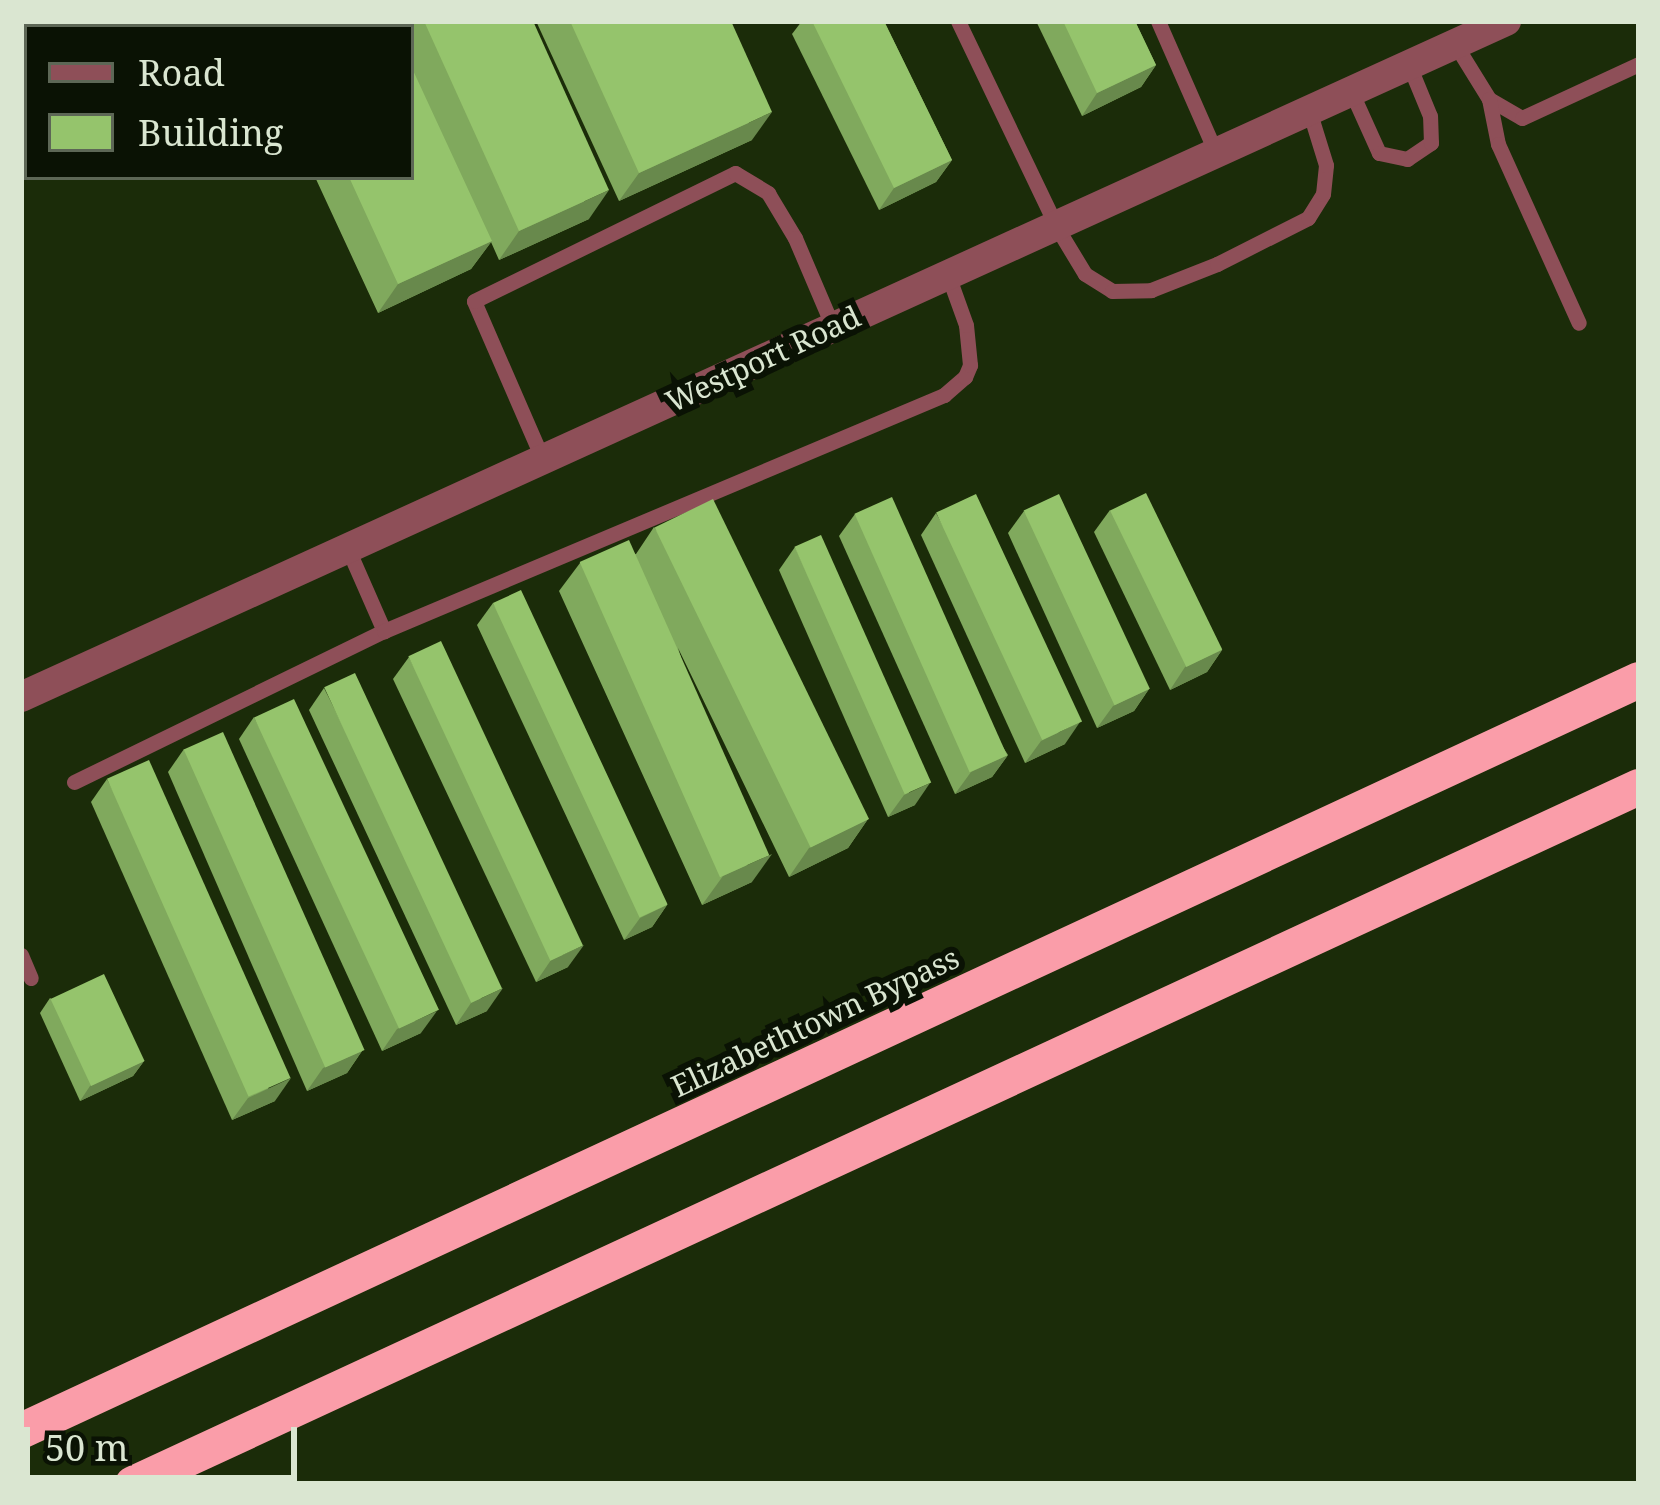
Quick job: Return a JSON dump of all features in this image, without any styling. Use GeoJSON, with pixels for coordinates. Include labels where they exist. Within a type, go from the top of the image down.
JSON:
{"type":"FeatureCollection","features":[{"type":"Feature","properties":{"kind":"highway","name":"Elizabethtown Bypass"},"geometry":{"type":"LineString","coordinates":[[21,1431],[1639,680]]}},
{"type":"Feature","properties":{"kind":"highway"},"geometry":{"type":"LineString","coordinates":[[134,1484],[1639,787]]}},
{"type":"Feature","properties":{"kind":"street","name":"Westport Road"},"geometry":{"type":"LineString","coordinates":[[21,697],[1506,21]]}},
{"type":"Feature","properties":{"kind":"lane"},"geometry":{"type":"LineString","coordinates":[[958,21],[1056,226],[1084,274],[1112,291],[1151,290],[1217,265],[1308,218],[1323,194],[1326,165],[1309,110]]}},
{"type":"Feature","properties":{"kind":"lane"},"geometry":{"type":"LineString","coordinates":[[1158,21],[1216,153]]}},
{"type":"Feature","properties":{"kind":"lane"},"geometry":{"type":"LineString","coordinates":[[1456,44],[1489,99],[1498,144],[1579,322]]}},
{"type":"Feature","properties":{"kind":"lane"},"geometry":{"type":"LineString","coordinates":[[1489,99],[1522,118],[1639,64]]}},
{"type":"Feature","properties":{"kind":"lane"},"geometry":{"type":"LineString","coordinates":[[1351,91],[1379,153],[1407,160],[1431,142],[1430,116],[1409,65]]}},
{"type":"Feature","properties":{"kind":"lane"},"geometry":{"type":"LineString","coordinates":[[543,460],[475,301],[735,173],[768,193],[795,238],[833,327]]}},
{"type":"Feature","properties":{"kind":"lane"},"geometry":{"type":"LineString","coordinates":[[74,782],[384,631],[944,394],[965,376],[970,364],[966,325],[948,275]]}},
{"type":"Feature","properties":{"kind":"lane"},"geometry":{"type":"LineString","coordinates":[[348,548],[384,631]]}},
{"type":"Feature","properties":{"kind":"lane"},"geometry":{"type":"LineString","coordinates":[[21,955],[31,977]]}},
{"type":"Feature","properties":{"kind":"building"},"geometry":{"type":"Polygon","coordinates":[[[276,21],[390,21],[390,24],[276,21]]]}},
{"type":"Feature","properties":{"kind":"building"},"geometry":{"type":"Polygon","coordinates":[[[424,21],[533,21],[609,190],[519,231],[424,21]]]}},
{"type":"Feature","properties":{"kind":"building"},"geometry":{"type":"Polygon","coordinates":[[[570,21],[731,21],[772,112],[639,173],[570,21]]]}},
{"type":"Feature","properties":{"kind":"building"},"geometry":{"type":"Polygon","coordinates":[[[812,21],[884,21],[952,160],[894,188],[812,21]]]}},
{"type":"Feature","properties":{"kind":"building"},"geometry":{"type":"Polygon","coordinates":[[[1063,21],[1135,21],[1156,65],[1097,93],[1063,21]]]}},
{"type":"Feature","properties":{"kind":"building"},"geometry":{"type":"Polygon","coordinates":[[[414,72],[492,241],[398,284],[350,180],[414,180],[414,72]]]}},
{"type":"Feature","properties":{"kind":"building"},"geometry":{"type":"Polygon","coordinates":[[[1146,493],[1222,649],[1186,667],[1110,511],[1146,493]]]}},
{"type":"Feature","properties":{"kind":"building"},"geometry":{"type":"Polygon","coordinates":[[[976,494],[1082,721],[1042,740],[936,513],[976,494]]]}},
{"type":"Feature","properties":{"kind":"building"},"geometry":{"type":"Polygon","coordinates":[[[1059,494],[1150,689],[1115,705],[1024,510],[1059,494]]]}},
{"type":"Feature","properties":{"kind":"building"},"geometry":{"type":"Polygon","coordinates":[[[892,497],[1007,756],[970,772],[855,514],[892,497]]]}},
{"type":"Feature","properties":{"kind":"building"},"geometry":{"type":"Polygon","coordinates":[[[713,499],[869,819],[811,847],[655,527],[713,499]]]}},
{"type":"Feature","properties":{"kind":"building"},"geometry":{"type":"Polygon","coordinates":[[[821,535],[931,783],[905,794],[795,547],[821,535]]]}},
{"type":"Feature","properties":{"kind":"building"},"geometry":{"type":"Polygon","coordinates":[[[629,540],[769,855],[720,877],[580,562],[629,540]]]}},
{"type":"Feature","properties":{"kind":"building"},"geometry":{"type":"Polygon","coordinates":[[[521,590],[668,904],[640,918],[493,603],[521,590]]]}},
{"type":"Feature","properties":{"kind":"building"},"geometry":{"type":"Polygon","coordinates":[[[441,641],[583,946],[550,961],[408,656],[441,641]]]}},
{"type":"Feature","properties":{"kind":"building"},"geometry":{"type":"Polygon","coordinates":[[[355,673],[502,988],[471,1003],[324,687],[355,673]]]}},
{"type":"Feature","properties":{"kind":"building"},"geometry":{"type":"Polygon","coordinates":[[[294,699],[439,1010],[399,1028],[254,718],[294,699]]]}},
{"type":"Feature","properties":{"kind":"building"},"geometry":{"type":"Polygon","coordinates":[[[223,732],[365,1050],[325,1067],[184,749],[223,732]]]}},
{"type":"Feature","properties":{"kind":"building"},"geometry":{"type":"Polygon","coordinates":[[[149,760],[291,1078],[249,1097],[107,779],[149,760]]]}},
{"type":"Feature","properties":{"kind":"building"},"geometry":{"type":"Polygon","coordinates":[[[104,974],[145,1061],[91,1086],[51,999],[104,974]]]}}]}
